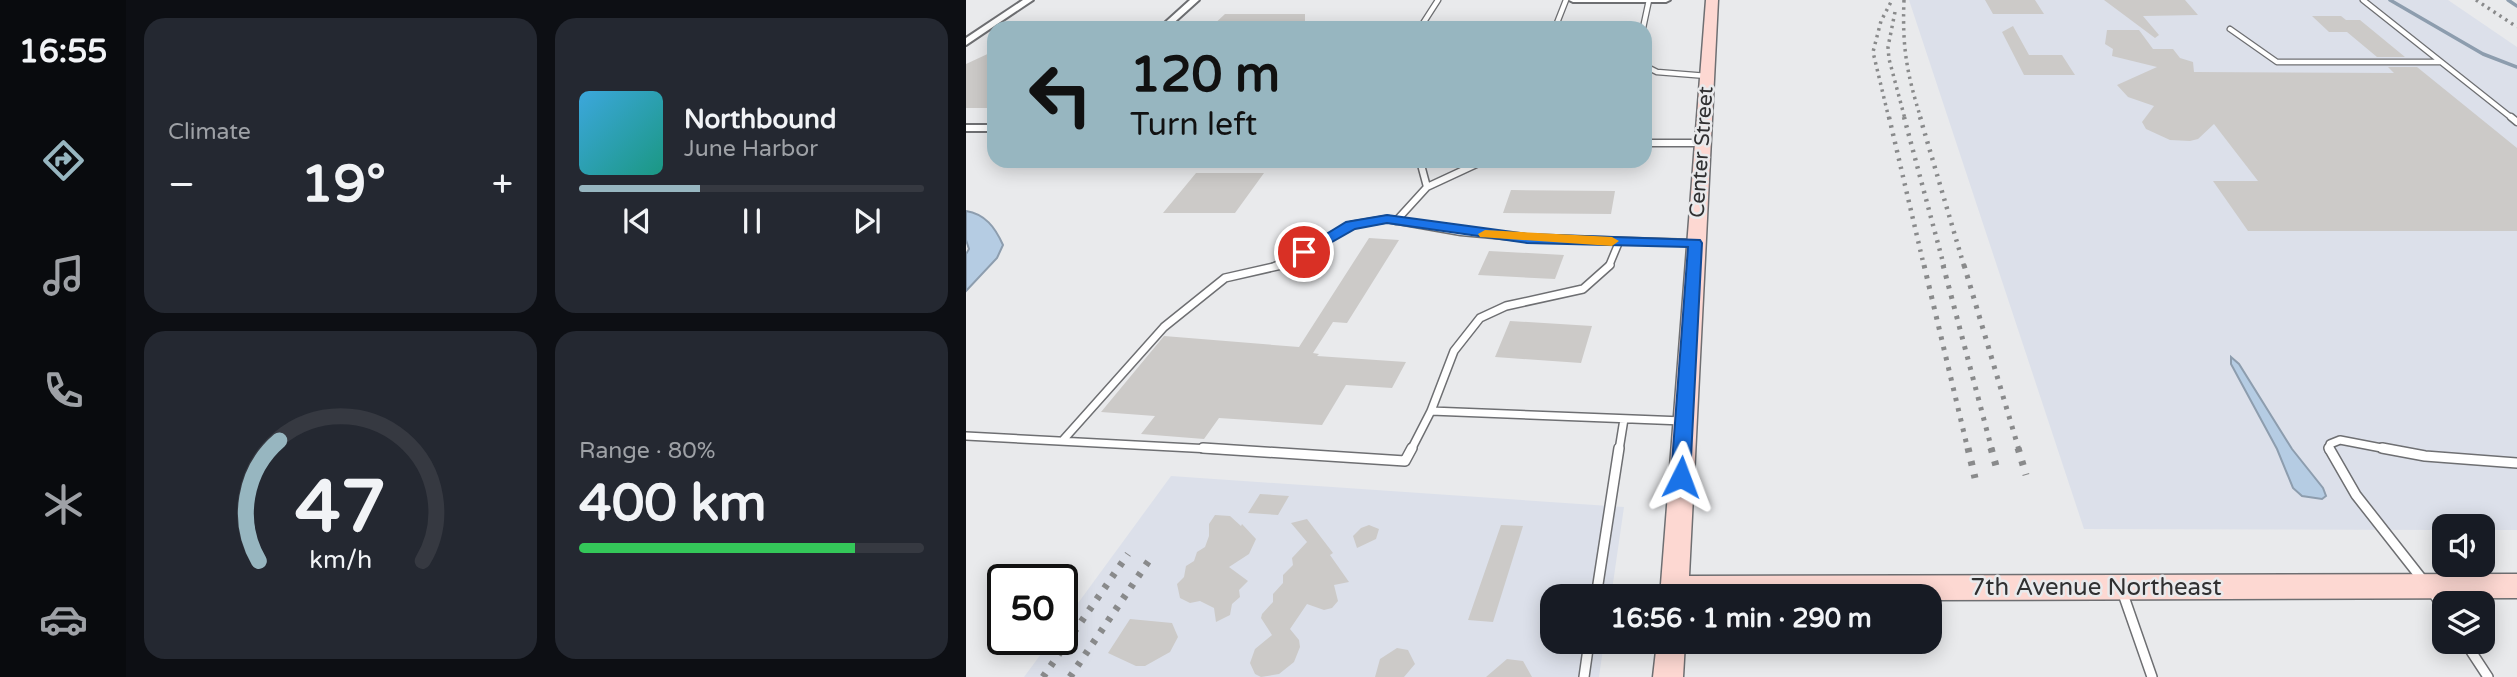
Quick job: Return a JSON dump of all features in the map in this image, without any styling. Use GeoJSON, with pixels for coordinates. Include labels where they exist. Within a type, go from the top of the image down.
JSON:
{"type":"FeatureCollection","features":[{"type":"Feature","properties":{"kind":"main road","name":"Center Street"},"geometry":{"type":"LineString","coordinates":[[1675,584],[1712,0]]}},
{"type":"Feature","properties":{"kind":"main road","name":"7th Avenue Northeast"},"geometry":{"type":"LineString","coordinates":[[1942,589],[2517,586]]}},
{"type":"Feature","properties":{"kind":"main road"},"geometry":{"type":"LineString","coordinates":[[1668,677],[1670,654]]}},
{"type":"Feature","properties":{"kind":"street"},"geometry":{"type":"LineString","coordinates":[[998,21],[1029,0]]}},
{"type":"Feature","properties":{"kind":"street"},"geometry":{"type":"LineString","coordinates":[[1171,21],[1195,0]]}},
{"type":"Feature","properties":{"kind":"street"},"geometry":{"type":"LineString","coordinates":[[1573,0],[1666,0]]}},
{"type":"Feature","properties":{"kind":"street"},"geometry":{"type":"LineString","coordinates":[[966,42],[987,28]]}},
{"type":"Feature","properties":{"kind":"street"},"geometry":{"type":"LineString","coordinates":[[966,128],[987,128]]}},
{"type":"Feature","properties":{"kind":"lane"},"geometry":{"type":"LineString","coordinates":[[1424,21],[1438,0]]}},
{"type":"Feature","properties":{"kind":"lane"},"geometry":{"type":"LineString","coordinates":[[1558,21],[1566,0]]}},
{"type":"Feature","properties":{"kind":"lane"},"geometry":{"type":"LineString","coordinates":[[1644,21],[1649,0]]}},
{"type":"Feature","properties":{"kind":"lane"},"geometry":{"type":"LineString","coordinates":[[2362,0],[2517,122]]}},
{"type":"Feature","properties":{"kind":"lane"},"geometry":{"type":"LineString","coordinates":[[2230,29],[2277,62],[2441,62]]}},
{"type":"Feature","properties":{"kind":"lane"},"geometry":{"type":"LineString","coordinates":[[1652,70],[1707,76]]}},
{"type":"Feature","properties":{"kind":"lane"},"geometry":{"type":"LineString","coordinates":[[1652,143],[1702,143]]}},
{"type":"Feature","properties":{"kind":"lane"},"geometry":{"type":"LineString","coordinates":[[1422,168],[1427,187]]}},
{"type":"Feature","properties":{"kind":"lane"},"geometry":{"type":"LineString","coordinates":[[1396,221],[1427,187],[1468,168]]}},
{"type":"Feature","properties":{"kind":"lane"},"geometry":{"type":"LineString","coordinates":[[1064,439],[1164,327],[1226,278],[1281,265],[1351,225],[1387,219],[1527,238],[1695,243]]}},
{"type":"Feature","properties":{"kind":"lane"},"geometry":{"type":"LineString","coordinates":[[966,436],[1064,439],[1405,461],[1431,411],[1454,351],[1480,318],[1506,306],[1583,289],[1610,266],[1619,242]]}},
{"type":"Feature","properties":{"kind":"lane"},"geometry":{"type":"LineString","coordinates":[[1431,411],[1684,421]]}},
{"type":"Feature","properties":{"kind":"lane"},"geometry":{"type":"LineString","coordinates":[[1599,584],[1624,419]]}},
{"type":"Feature","properties":{"kind":"lane"},"geometry":{"type":"LineString","coordinates":[[2432,592],[2356,495],[2329,451],[2330,444],[2340,440],[2425,456],[2517,463]]}},
{"type":"Feature","properties":{"kind":"lane"},"geometry":{"type":"LineString","coordinates":[[2121,587],[2152,677]]}},
{"type":"Feature","properties":{"kind":"lane"},"geometry":{"type":"LineString","coordinates":[[1584,677],[1587,654]]}},
{"type":"Feature","properties":{"kind":"lane"},"geometry":{"type":"LineString","coordinates":[[2473,654],[2488,677]]}},
{"type":"Feature","properties":{"kind":"shaded area"},"geometry":{"type":"Polygon","coordinates":[[[1909,0],[2448,0],[2517,47],[2517,530],[2495,530],[2495,514],[2432,514],[2432,530],[2084,529],[1909,0]]]}},
{"type":"Feature","properties":{"kind":"shaded area"},"geometry":{"type":"Polygon","coordinates":[[[1171,476],[1624,507],[1613,584],[1540,584],[1540,654],[1602,654],[1599,677],[1024,677],[1040,655],[1078,655],[1078,603],[1171,476]]]}},
{"type":"Feature","properties":{"kind":"water"},"geometry":{"type":"Polygon","coordinates":[[[966,211],[989,222],[1003,245],[997,258],[966,291],[966,254],[969,249],[966,240],[966,211]]]}},
{"type":"Feature","properties":{"kind":"water"},"geometry":{"type":"Polygon","coordinates":[[[2231,357],[2239,364],[2292,449],[2323,488],[2326,496],[2322,499],[2302,496],[2293,488],[2277,449],[2231,364],[2231,357]]]}},
{"type":"Feature","properties":{"kind":"building"},"geometry":{"type":"Polygon","coordinates":[[[1985,0],[2035,0],[2044,14],[1993,14],[1985,0]]]}},
{"type":"Feature","properties":{"kind":"building"},"geometry":{"type":"Polygon","coordinates":[[[2104,0],[2185,0],[2198,15],[2143,16],[2159,35],[2155,38],[2104,0]]]}},
{"type":"Feature","properties":{"kind":"building"},"geometry":{"type":"Polygon","coordinates":[[[1225,14],[1305,14],[1305,21],[1218,21],[1225,14]]]}},
{"type":"Feature","properties":{"kind":"building"},"geometry":{"type":"Polygon","coordinates":[[[2312,16],[2341,16],[2346,20],[2360,20],[2405,57],[2377,57],[2347,32],[2329,32],[2312,16]]]}},
{"type":"Feature","properties":{"kind":"building"},"geometry":{"type":"Polygon","coordinates":[[[2013,26],[2029,55],[2062,55],[2075,75],[2024,75],[2002,32],[2013,26]]]}},
{"type":"Feature","properties":{"kind":"building"},"geometry":{"type":"Polygon","coordinates":[[[2107,30],[2139,30],[2153,49],[2173,49],[2180,58],[2193,62],[2194,72],[2394,73],[2388,67],[2417,67],[2517,148],[2517,231],[2248,231],[2213,181],[2258,181],[2214,124],[2198,139],[2190,141],[2170,140],[2146,129],[2142,122],[2154,106],[2128,97],[2117,85],[2157,67],[2112,56],[2113,49],[2105,44],[2107,30]]]}},
{"type":"Feature","properties":{"kind":"building"},"geometry":{"type":"Polygon","coordinates":[[[987,54],[987,108],[966,108],[966,64],[987,54]]]}},
{"type":"Feature","properties":{"kind":"building"},"geometry":{"type":"Polygon","coordinates":[[[1196,173],[1264,173],[1235,213],[1163,213],[1196,173]]]}},
{"type":"Feature","properties":{"kind":"building"},"geometry":{"type":"Polygon","coordinates":[[[1511,190],[1615,191],[1611,214],[1503,213],[1511,190]]]}},
{"type":"Feature","properties":{"kind":"building"},"geometry":{"type":"Polygon","coordinates":[[[1369,238],[1399,240],[1347,323],[1333,322],[1313,353],[1319,354],[1317,356],[1406,362],[1392,388],[1346,385],[1322,425],[1219,418],[1204,439],[1141,434],[1155,416],[1101,412],[1164,336],[1299,347],[1369,238]]]}},
{"type":"Feature","properties":{"kind":"building"},"geometry":{"type":"Polygon","coordinates":[[[1489,251],[1564,255],[1555,279],[1478,275],[1489,251]]]}},
{"type":"Feature","properties":{"kind":"building"},"geometry":{"type":"Polygon","coordinates":[[[1510,321],[1592,326],[1581,363],[1495,357],[1510,321]]]}},
{"type":"Feature","properties":{"kind":"building"},"geometry":{"type":"Polygon","coordinates":[[[1260,494],[1289,496],[1278,515],[1248,513],[1260,494]]]}},
{"type":"Feature","properties":{"kind":"building"},"geometry":{"type":"Polygon","coordinates":[[[1215,515],[1230,516],[1256,539],[1249,554],[1229,567],[1248,581],[1239,590],[1240,597],[1232,604],[1230,615],[1216,622],[1214,608],[1200,601],[1190,603],[1180,598],[1177,584],[1184,577],[1186,566],[1194,561],[1197,552],[1205,547],[1209,524],[1215,515]]]}},
{"type":"Feature","properties":{"kind":"building"},"geometry":{"type":"Polygon","coordinates":[[[1307,519],[1333,553],[1330,555],[1349,582],[1334,585],[1338,601],[1332,608],[1324,610],[1307,604],[1290,629],[1299,640],[1300,647],[1294,662],[1279,674],[1261,677],[1255,674],[1250,663],[1255,649],[1272,635],[1261,618],[1262,614],[1273,602],[1273,594],[1283,583],[1283,575],[1293,565],[1292,558],[1307,542],[1291,523],[1307,519]]]}},
{"type":"Feature","properties":{"kind":"building"},"geometry":{"type":"Polygon","coordinates":[[[1369,525],[1379,529],[1376,539],[1357,548],[1353,536],[1369,525]]]}},
{"type":"Feature","properties":{"kind":"building"},"geometry":{"type":"Polygon","coordinates":[[[1501,525],[1523,526],[1493,622],[1468,620],[1501,525]]]}},
{"type":"Feature","properties":{"kind":"building"},"geometry":{"type":"Polygon","coordinates":[[[1130,619],[1172,623],[1178,637],[1170,652],[1145,666],[1136,666],[1108,653],[1130,619]]]}},
{"type":"Feature","properties":{"kind":"building"},"geometry":{"type":"Polygon","coordinates":[[[1397,648],[1408,650],[1415,664],[1404,677],[1375,677],[1380,659],[1397,648]]]}},
{"type":"Feature","properties":{"kind":"building"},"geometry":{"type":"Polygon","coordinates":[[[1507,659],[1523,661],[1532,677],[1486,677],[1507,659]]]}},
{"type":"Feature","properties":{"kind":"waterway"},"geometry":{"type":"LineString","coordinates":[[2390,0],[2483,54],[2517,67]]}},
{"type":"Feature","properties":{"kind":"waterway"},"geometry":{"type":"LineString","coordinates":[[2508,0],[2517,6]]}},
{"type":"Feature","properties":{"kind":"railway"},"geometry":{"type":"LineString","coordinates":[[1889,119],[1873,52],[1881,21],[1892,0]]}},
{"type":"Feature","properties":{"kind":"railway"},"geometry":{"type":"LineString","coordinates":[[1904,0],[1906,61],[1921,119]]}},
{"type":"Feature","properties":{"kind":"railway"},"geometry":{"type":"LineString","coordinates":[[2476,0],[2517,27]]}},
{"type":"Feature","properties":{"kind":"railway"},"geometry":{"type":"LineString","coordinates":[[1895,12],[1888,47],[1889,59],[1905,119]]}},
{"type":"Feature","properties":{"kind":"railway"},"geometry":{"type":"LineString","coordinates":[[1889,117],[1924,266]]}},
{"type":"Feature","properties":{"kind":"railway"},"geometry":{"type":"LineString","coordinates":[[1904,117],[1944,266]]}},
{"type":"Feature","properties":{"kind":"railway"},"geometry":{"type":"LineString","coordinates":[[1920,117],[1964,266]]}},
{"type":"Feature","properties":{"kind":"railway"},"geometry":{"type":"LineString","coordinates":[[1924,265],[1968,450]]}},
{"type":"Feature","properties":{"kind":"railway"},"geometry":{"type":"LineString","coordinates":[[1943,265],[1992,450]]}},
{"type":"Feature","properties":{"kind":"railway"},"geometry":{"type":"LineString","coordinates":[[1964,265],[2019,450]]}},
{"type":"Feature","properties":{"kind":"railway"},"geometry":{"type":"LineString","coordinates":[[1968,448],[1975,478]]}},
{"type":"Feature","properties":{"kind":"railway"},"geometry":{"type":"LineString","coordinates":[[1991,448],[1998,473]]}},
{"type":"Feature","properties":{"kind":"railway"},"geometry":{"type":"LineString","coordinates":[[2018,448],[2026,475]]}},
{"type":"Feature","properties":{"kind":"railway"},"geometry":{"type":"LineString","coordinates":[[1043,677],[1128,554]]}},
{"type":"Feature","properties":{"kind":"railway"},"geometry":{"type":"LineString","coordinates":[[1070,677],[1152,556]]}},
{"type":"Feature","properties":{"kind":"slow traffic"},"geometry":{"type":"LineString","coordinates":[[1485,234],[1612,241]]}},
{"type":"Feature","properties":{"kind":"route"},"geometry":{"type":"LineString","coordinates":[[1304,252],[1351,225],[1387,219],[1461,232],[1527,238],[1695,243],[1681,477]]}}]}
